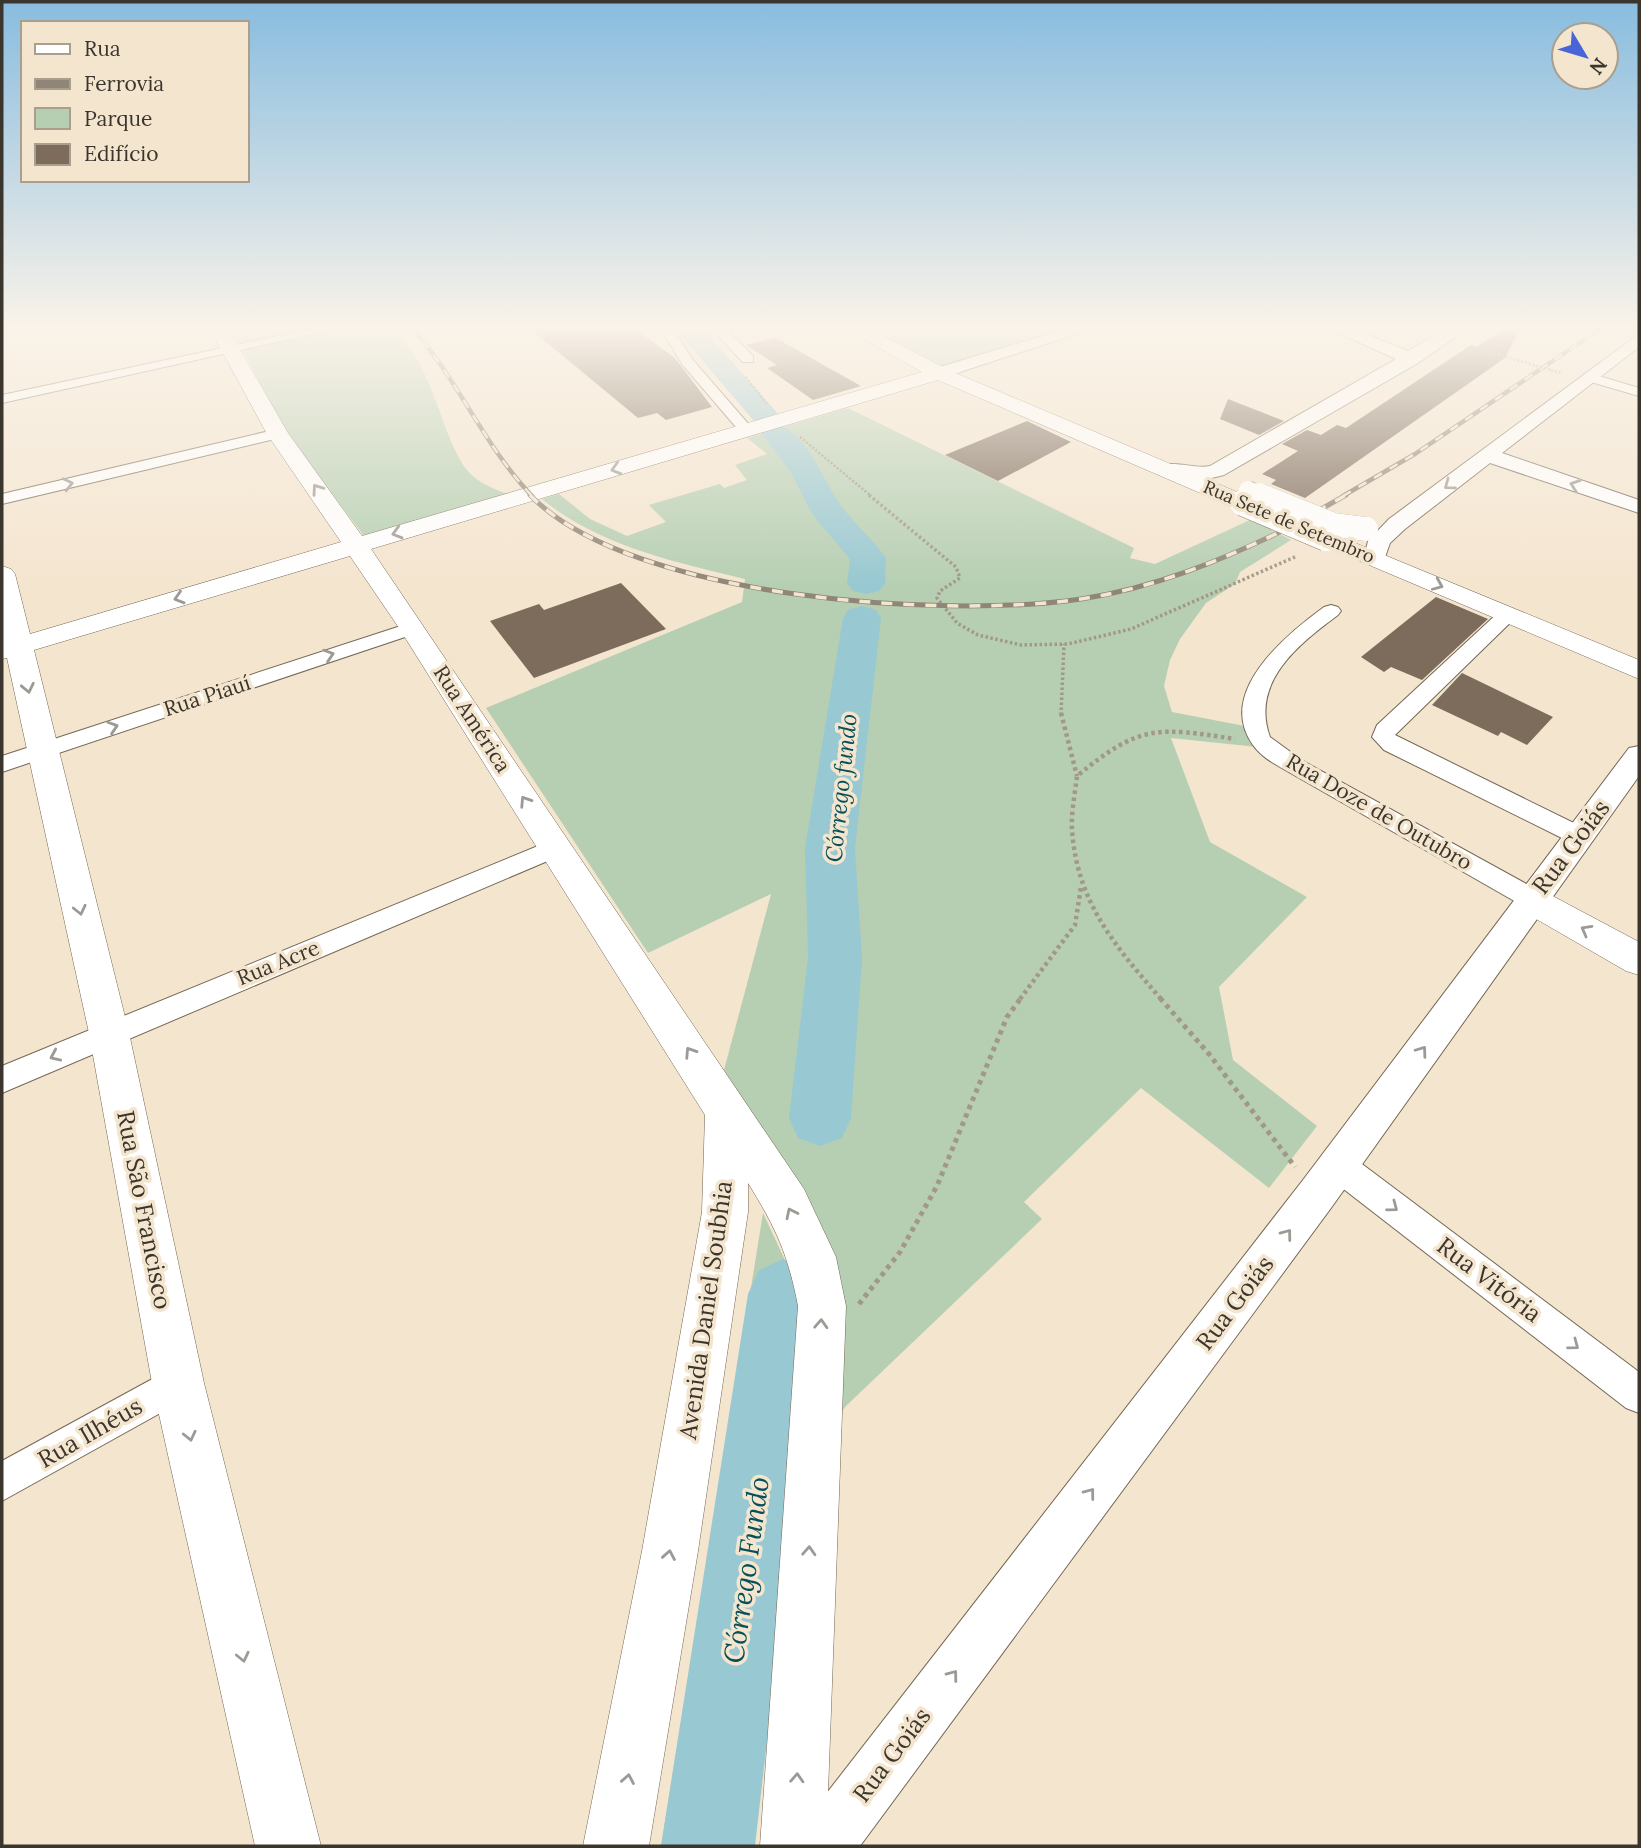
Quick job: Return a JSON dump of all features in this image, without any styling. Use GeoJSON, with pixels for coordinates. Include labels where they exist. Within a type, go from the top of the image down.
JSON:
{"type":"FeatureCollection","features":[{"type":"Feature","properties":{"kind":"main road","name":"Rua América"},"geometry":{"type":"LineString","coordinates":[[267,413],[278,434],[413,628],[727,1110]]}},
{"type":"Feature","properties":{"kind":"main road"},"geometry":{"type":"LineString","coordinates":[[10,648],[805,413]]}},
{"type":"Feature","properties":{"kind":"main road","name":"Rua Sete de Setembro"},"geometry":{"type":"LineString","coordinates":[[1033,413],[1165,470],[1246,496],[1330,540],[1639,670]]}},
{"type":"Feature","properties":{"kind":"main road","name":"Rua São Francisco"},"geometry":{"type":"LineString","coordinates":[[2,574],[10,648],[42,751],[109,1032],[178,1383],[288,1846]]}},
{"type":"Feature","properties":{"kind":"main road","name":"Rua Doze de Outubro"},"geometry":{"type":"LineString","coordinates":[[1532,899],[1639,960]]}},
{"type":"Feature","properties":{"kind":"main road","name":"Avenida Daniel Soubhia"},"geometry":{"type":"LineString","coordinates":[[616,1846],[670,1550],[725,1212],[727,1110]]}},
{"type":"Feature","properties":{"kind":"main road","name":"Avenida Daniel Soubhia"},"geometry":{"type":"LineString","coordinates":[[727,1110],[788,1205],[812,1257],[822,1306],[793,1846]]}},
{"type":"Feature","properties":{"kind":"street"},"geometry":{"type":"LineString","coordinates":[[732,413],[746,430]]}},
{"type":"Feature","properties":{"kind":"street"},"geometry":{"type":"LineString","coordinates":[[1165,470],[1199,475],[1217,471],[1315,413]]}},
{"type":"Feature","properties":{"kind":"street"},"geometry":{"type":"LineString","coordinates":[[1375,558],[1379,541],[1397,524],[1542,413]]}},
{"type":"Feature","properties":{"kind":"street"},"geometry":{"type":"LineString","coordinates":[[1297,423],[1244,466],[1238,481],[1246,496],[1334,524],[1366,529],[1397,524]]}},
{"type":"Feature","properties":{"kind":"street"},"geometry":{"type":"LineString","coordinates":[[2,499],[278,434]]}},
{"type":"Feature","properties":{"kind":"street"},"geometry":{"type":"LineString","coordinates":[[1487,455],[1639,507]]}},
{"type":"Feature","properties":{"kind":"street","name":"Rua Doze de Outubro"},"geometry":{"type":"LineString","coordinates":[[1331,611],[1287,643],[1267,668],[1254,704],[1256,731],[1264,743],[1295,766],[1532,899]]}},
{"type":"Feature","properties":{"kind":"street"},"geometry":{"type":"LineString","coordinates":[[1507,615],[1385,730],[1383,737],[1392,745],[1579,836]]}},
{"type":"Feature","properties":{"kind":"street","name":"Rua Piauí"},"geometry":{"type":"LineString","coordinates":[[2,764],[413,628]]}},
{"type":"Feature","properties":{"kind":"street","name":"Rua Goiás"},"geometry":{"type":"LineString","coordinates":[[823,1846],[1328,1180],[1639,755]]}},
{"type":"Feature","properties":{"kind":"street","name":"Rua Acre"},"geometry":{"type":"LineString","coordinates":[[2,1080],[109,1032],[555,848]]}},
{"type":"Feature","properties":{"kind":"street","name":"Rua Vitória"},"geometry":{"type":"LineString","coordinates":[[1328,1180],[1639,1395]]}},
{"type":"Feature","properties":{"kind":"street","name":"Rua Ilhéus"},"geometry":{"type":"LineString","coordinates":[[2,1482],[178,1383]]}},
{"type":"Feature","properties":{"kind":"path"},"geometry":{"type":"LineString","coordinates":[[779,421],[956,567],[960,578],[940,591],[937,598],[958,625],[974,634],[1003,643],[1064,644],[1131,630],[1220,589],[1278,568],[1330,540]]}},
{"type":"Feature","properties":{"kind":"path"},"geometry":{"type":"LineString","coordinates":[[1064,644],[1061,715],[1077,776],[1072,828],[1082,886],[1113,944],[1209,1054],[1258,1122],[1328,1180]]}},
{"type":"Feature","properties":{"kind":"path"},"geometry":{"type":"LineString","coordinates":[[1077,776],[1117,743],[1162,727],[1264,743]]}},
{"type":"Feature","properties":{"kind":"path"},"geometry":{"type":"LineString","coordinates":[[856,1308],[900,1252],[937,1186],[1007,1017],[1075,925],[1082,886]]}},
{"type":"Feature","properties":{"kind":"green space"},"geometry":{"type":"Polygon","coordinates":[[[276,413],[440,413],[457,453],[471,475],[494,489],[513,496],[364,536],[286,433],[276,413]]]}},
{"type":"Feature","properties":{"kind":"green space"},"geometry":{"type":"Polygon","coordinates":[[[830,413],[859,413],[1134,548],[1130,558],[1155,564],[1252,519],[1291,540],[1240,572],[1235,584],[1206,603],[1180,639],[1170,660],[1164,686],[1172,712],[1250,727],[1257,747],[1171,738],[1210,842],[1307,897],[1219,987],[1233,1060],[1317,1126],[1269,1188],[1141,1088],[1024,1202],[1042,1219],[846,1406],[815,1447],[814,1229],[724,1070],[771,894],[648,953],[486,708],[742,602],[745,579],[665,559],[613,540],[588,529],[542,499],[559,494],[590,519],[627,536],[666,522],[649,505],[720,484],[724,488],[747,480],[735,465],[767,454],[747,438],[830,413]]]}},
{"type":"Feature","properties":{"kind":"green space"},"geometry":{"type":"Polygon","coordinates":[[[763,1213],[797,1286],[751,1846],[661,1846],[763,1213]]]}},
{"type":"Feature","properties":{"kind":"building"},"geometry":{"type":"Polygon","coordinates":[[[632,413],[656,413],[638,418],[632,413]]]}},
{"type":"Feature","properties":{"kind":"building"},"geometry":{"type":"Polygon","coordinates":[[[657,413],[690,413],[666,420],[657,413]]]}},
{"type":"Feature","properties":{"kind":"building"},"geometry":{"type":"Polygon","coordinates":[[[1222,413],[1264,413],[1284,421],[1259,435],[1220,419],[1222,413]]]}},
{"type":"Feature","properties":{"kind":"building"},"geometry":{"type":"Polygon","coordinates":[[[1368,413],[1426,413],[1305,498],[1271,484],[1276,480],[1262,474],[1298,451],[1282,444],[1307,430],[1321,435],[1337,425],[1346,428],[1368,413]]]}},
{"type":"Feature","properties":{"kind":"building"},"geometry":{"type":"Polygon","coordinates":[[[1027,421],[1071,442],[998,481],[945,455],[1027,421]]]}},
{"type":"Feature","properties":{"kind":"building"},"geometry":{"type":"Polygon","coordinates":[[[621,583],[666,629],[534,678],[490,621],[539,604],[544,610],[621,583]]]}},
{"type":"Feature","properties":{"kind":"building"},"geometry":{"type":"Polygon","coordinates":[[[1436,597],[1488,619],[1422,680],[1391,667],[1384,672],[1361,657],[1436,597]]]}},
{"type":"Feature","properties":{"kind":"building"},"geometry":{"type":"Polygon","coordinates":[[[1462,673],[1553,717],[1527,745],[1501,732],[1498,736],[1432,705],[1462,673]]]}},
{"type":"Feature","properties":{"kind":"waterway","name":"Córrego Fundo"},"geometry":{"type":"LineString","coordinates":[[777,434],[807,472],[824,507],[868,558],[866,583]]}},
{"type":"Feature","properties":{"kind":"waterway","name":"Córrego fundo"},"geometry":{"type":"LineString","coordinates":[[820,1118],[835,958],[830,848],[862,618]]}},
{"type":"Feature","properties":{"kind":"waterway","name":"Córrego Fundo"},"geometry":{"type":"LineString","coordinates":[[708,1846],[783,1294]]}},
{"type":"Feature","properties":{"kind":"railway"},"geometry":{"type":"LineString","coordinates":[[472,413],[499,456],[532,496]]}},
{"type":"Feature","properties":{"kind":"railway"},"geometry":{"type":"LineString","coordinates":[[1343,496],[1415,454],[1475,413]]}},
{"type":"Feature","properties":{"kind":"railway"},"geometry":{"type":"LineString","coordinates":[[530,495],[577,530],[639,558],[712,579],[792,594],[951,606],[1022,605],[1081,599],[1135,588],[1186,572],[1286,529]]}},
{"type":"Feature","properties":{"kind":"railway"},"geometry":{"type":"LineString","coordinates":[[1316,512],[1346,495]]}}]}
